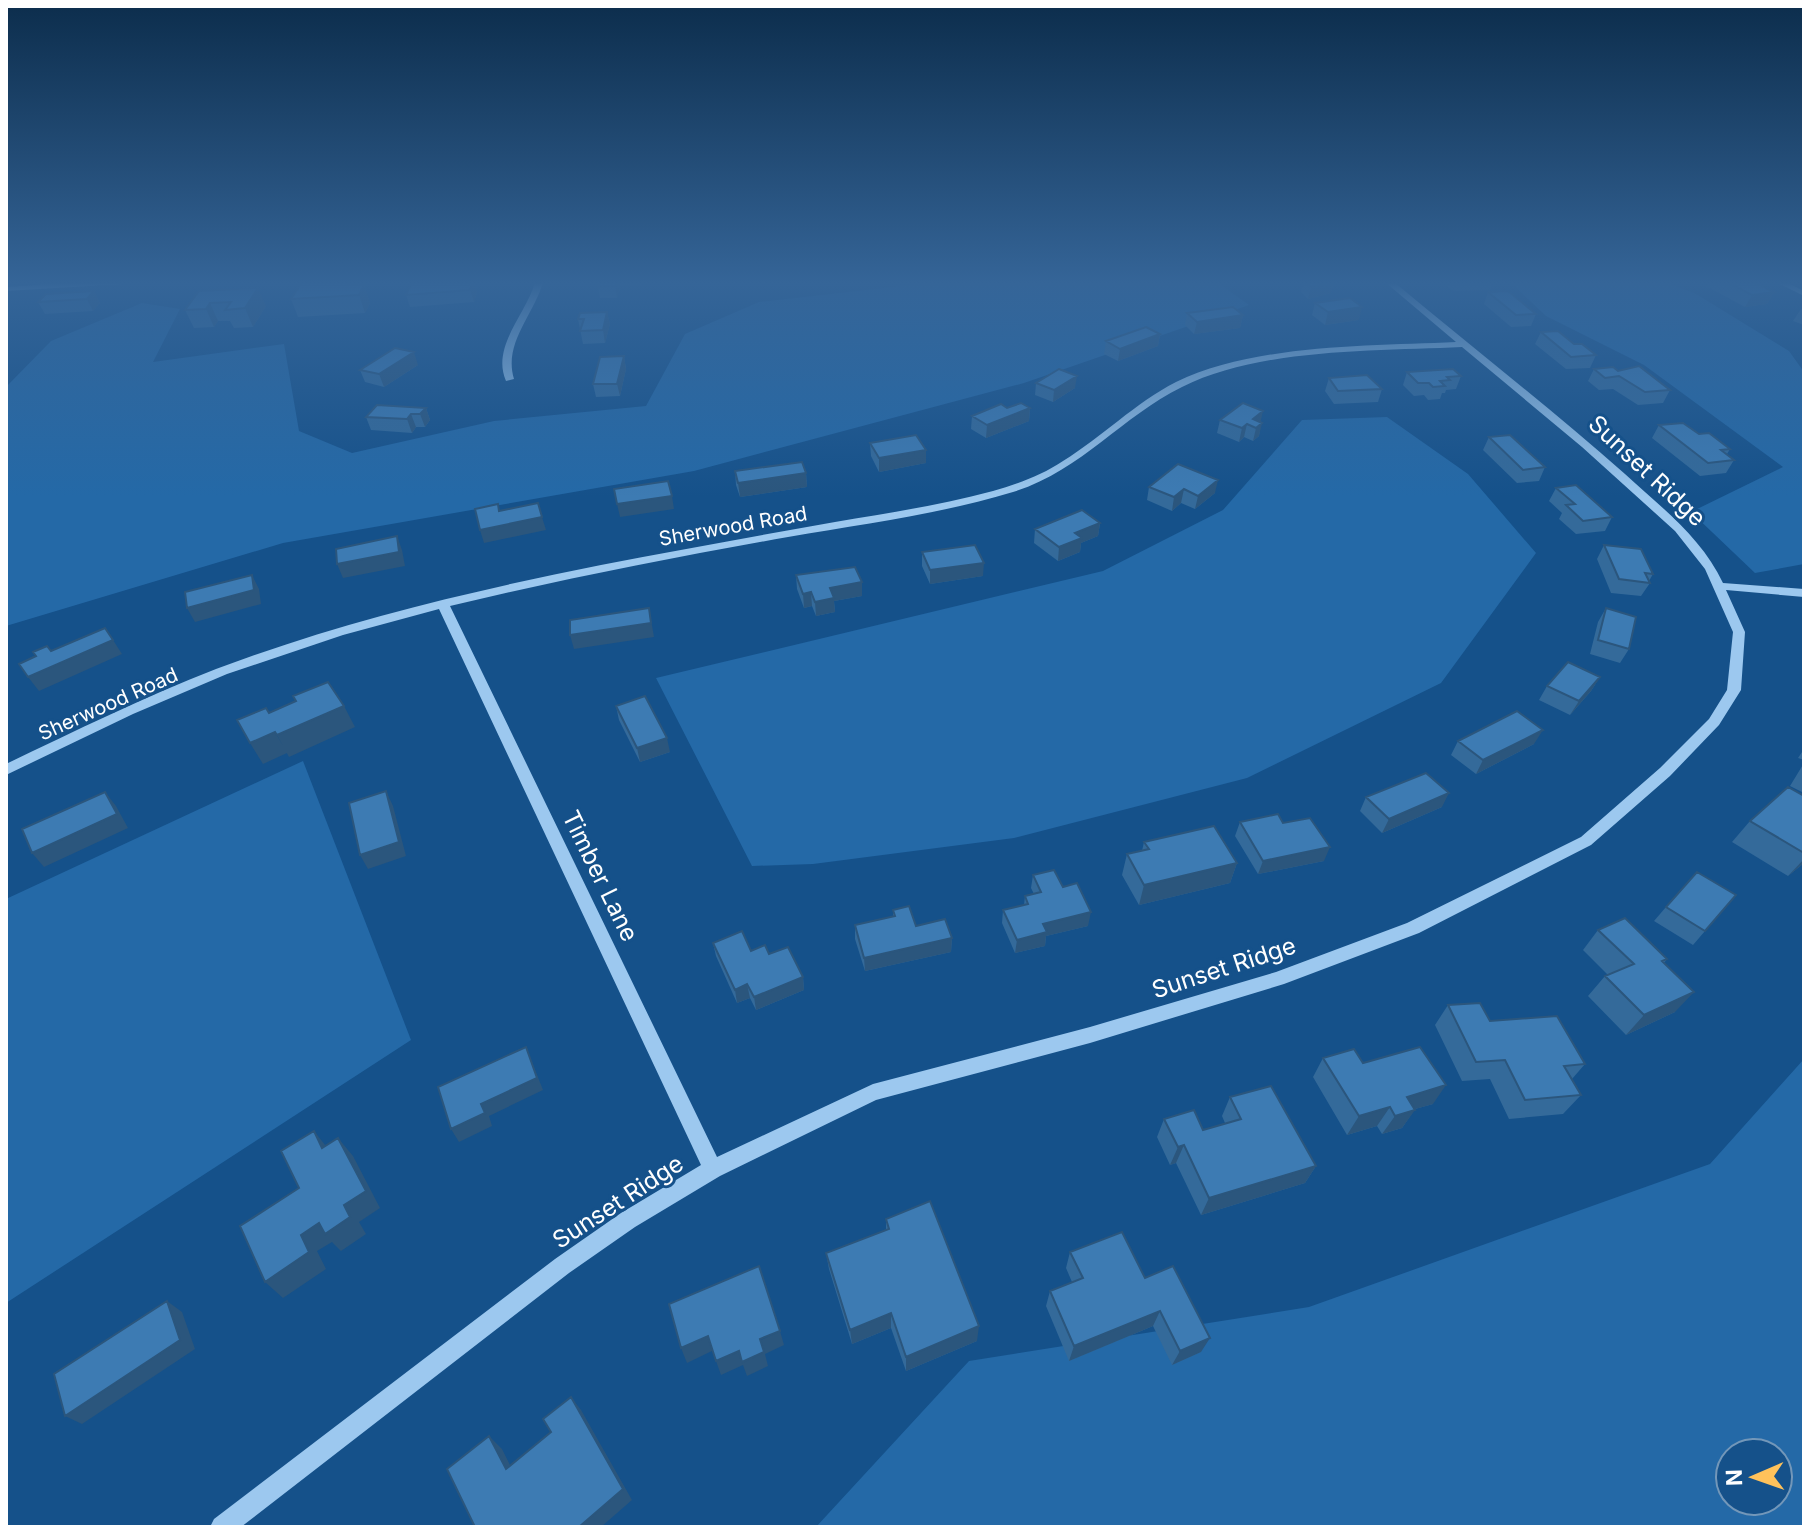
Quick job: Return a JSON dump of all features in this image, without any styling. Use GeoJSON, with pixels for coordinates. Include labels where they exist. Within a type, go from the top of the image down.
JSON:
{"type":"FeatureCollection","features":[{"type":"Feature","properties":{"kind":"street"},"geometry":{"type":"LineString","coordinates":[[506,354],[504,369],[509,379]]}},
{"type":"Feature","properties":{"kind":"street","name":"Sherwood Road"},"geometry":{"type":"LineString","coordinates":[[6,770],[149,703],[250,661],[443,604],[538,580],[949,505],[1015,488],[1066,465],[1177,386],[1227,366],[1341,354]]}},
{"type":"Feature","properties":{"kind":"street","name":"Sunset Ridge"},"geometry":{"type":"LineString","coordinates":[[222,1527],[562,1266],[628,1220],[713,1169],[873,1092],[1090,1035],[1305,969],[1413,928],[1586,841],[1665,772],[1714,722],[1734,690],[1739,632],[1719,586],[1710,568],[1679,529],[1586,445],[1475,354]]}},
{"type":"Feature","properties":{"kind":"street"},"geometry":{"type":"LineString","coordinates":[[1719,586],[1804,593]]}},
{"type":"Feature","properties":{"kind":"street","name":"Timber Lane"},"geometry":{"type":"LineString","coordinates":[[443,604],[713,1169]]}},
{"type":"Feature","properties":{"kind":"shaded area"},"geometry":{"type":"Polygon","coordinates":[[[39,354],[157,354],[153,362],[215,354],[286,354],[299,431],[352,453],[494,421],[646,406],[674,354],[1109,354],[1024,383],[694,471],[283,543],[6,626],[6,387],[39,354]]]}},
{"type":"Feature","properties":{"kind":"shaded area"},"geometry":{"type":"Polygon","coordinates":[[[1621,354],[1791,354],[1804,372],[1804,564],[1755,573],[1691,512],[1783,467],[1644,365],[1621,354]]]}},
{"type":"Feature","properties":{"kind":"shaded area"},"geometry":{"type":"Polygon","coordinates":[[[1387,417],[1468,474],[1536,553],[1441,683],[1247,778],[1014,838],[813,864],[752,866],[656,678],[1103,571],[1223,510],[1302,420],[1387,417]]]}},
{"type":"Feature","properties":{"kind":"shaded area"},"geometry":{"type":"Polygon","coordinates":[[[303,761],[411,1040],[6,1303],[6,899],[303,761]]]}},
{"type":"Feature","properties":{"kind":"shaded area"},"geometry":{"type":"Polygon","coordinates":[[[1804,1059],[1804,1527],[816,1527],[969,1361],[1309,1307],[1710,1164],[1804,1059]]]}},
{"type":"Feature","properties":{"kind":"building"},"geometry":{"type":"Polygon","coordinates":[[[386,354],[412,354],[379,374],[360,370],[386,354]]]}},
{"type":"Feature","properties":{"kind":"building"},"geometry":{"type":"Polygon","coordinates":[[[1567,354],[1596,355],[1571,357],[1567,354]]]}},
{"type":"Feature","properties":{"kind":"building"},"geometry":{"type":"Polygon","coordinates":[[[624,356],[617,384],[593,384],[600,357],[624,356]]]}},
{"type":"Feature","properties":{"kind":"building"},"geometry":{"type":"Polygon","coordinates":[[[1639,366],[1670,390],[1645,392],[1619,376],[1605,378],[1594,369],[1613,367],[1618,371],[1639,366]]]}},
{"type":"Feature","properties":{"kind":"building"},"geometry":{"type":"Polygon","coordinates":[[[1059,369],[1077,376],[1054,390],[1036,383],[1059,369]]]}},
{"type":"Feature","properties":{"kind":"building"},"geometry":{"type":"Polygon","coordinates":[[[1453,369],[1461,376],[1447,377],[1450,380],[1440,381],[1445,386],[1433,387],[1429,383],[1418,383],[1407,372],[1453,369]]]}},
{"type":"Feature","properties":{"kind":"building"},"geometry":{"type":"Polygon","coordinates":[[[1367,375],[1382,389],[1338,391],[1329,378],[1367,375]]]}},
{"type":"Feature","properties":{"kind":"building"},"geometry":{"type":"Polygon","coordinates":[[[1021,403],[1030,408],[987,425],[972,416],[1001,404],[1007,408],[1021,403]]]}},
{"type":"Feature","properties":{"kind":"building"},"geometry":{"type":"Polygon","coordinates":[[[1243,403],[1263,411],[1253,419],[1262,423],[1256,428],[1247,424],[1242,428],[1220,420],[1243,403]]]}},
{"type":"Feature","properties":{"kind":"building"},"geometry":{"type":"Polygon","coordinates":[[[377,405],[426,408],[407,419],[366,417],[377,405]]]}},
{"type":"Feature","properties":{"kind":"building"},"geometry":{"type":"Polygon","coordinates":[[[1683,423],[1699,434],[1709,433],[1730,449],[1721,450],[1734,460],[1708,463],[1659,425],[1683,423]]]}},
{"type":"Feature","properties":{"kind":"building"},"geometry":{"type":"Polygon","coordinates":[[[916,435],[926,450],[879,458],[870,443],[916,435]]]}},
{"type":"Feature","properties":{"kind":"building"},"geometry":{"type":"Polygon","coordinates":[[[1510,435],[1545,467],[1523,470],[1489,437],[1510,435]]]}},
{"type":"Feature","properties":{"kind":"building"},"geometry":{"type":"Polygon","coordinates":[[[802,462],[806,473],[738,483],[735,471],[802,462]]]}},
{"type":"Feature","properties":{"kind":"building"},"geometry":{"type":"Polygon","coordinates":[[[1178,464],[1218,480],[1198,496],[1184,489],[1174,497],[1149,487],[1178,464]]]}},
{"type":"Feature","properties":{"kind":"building"},"geometry":{"type":"Polygon","coordinates":[[[668,481],[672,496],[617,504],[614,489],[668,481]]]}},
{"type":"Feature","properties":{"kind":"building"},"geometry":{"type":"Polygon","coordinates":[[[1576,485],[1612,517],[1583,521],[1566,505],[1575,504],[1556,488],[1576,485]]]}},
{"type":"Feature","properties":{"kind":"building"},"geometry":{"type":"Polygon","coordinates":[[[538,503],[542,517],[480,530],[475,509],[498,504],[499,511],[538,503]]]}},
{"type":"Feature","properties":{"kind":"building"},"geometry":{"type":"Polygon","coordinates":[[[1082,510],[1100,523],[1075,533],[1082,538],[1059,547],[1035,529],[1082,510]]]}},
{"type":"Feature","properties":{"kind":"building"},"geometry":{"type":"Polygon","coordinates":[[[397,536],[399,552],[337,564],[336,549],[397,536]]]}},
{"type":"Feature","properties":{"kind":"building"},"geometry":{"type":"Polygon","coordinates":[[[975,545],[984,563],[930,570],[922,552],[975,545]]]}},
{"type":"Feature","properties":{"kind":"building"},"geometry":{"type":"Polygon","coordinates":[[[1604,545],[1641,549],[1653,574],[1645,573],[1650,583],[1619,579],[1604,545]]]}},
{"type":"Feature","properties":{"kind":"building"},"geometry":{"type":"Polygon","coordinates":[[[855,567],[862,582],[830,588],[834,598],[815,602],[811,592],[803,594],[796,575],[855,567]]]}},
{"type":"Feature","properties":{"kind":"building"},"geometry":{"type":"Polygon","coordinates":[[[252,575],[254,590],[187,608],[185,592],[252,575]]]}},
{"type":"Feature","properties":{"kind":"building"},"geometry":{"type":"Polygon","coordinates":[[[649,608],[651,623],[570,635],[570,620],[649,608]]]}},
{"type":"Feature","properties":{"kind":"building"},"geometry":{"type":"Polygon","coordinates":[[[1606,608],[1636,617],[1629,649],[1598,640],[1606,608]]]}},
{"type":"Feature","properties":{"kind":"building"},"geometry":{"type":"Polygon","coordinates":[[[105,628],[113,640],[28,677],[19,664],[36,656],[33,652],[47,646],[51,651],[105,628]]]}},
{"type":"Feature","properties":{"kind":"building"},"geometry":{"type":"Polygon","coordinates":[[[1568,662],[1600,677],[1579,701],[1547,686],[1568,662]]]}},
{"type":"Feature","properties":{"kind":"building"},"geometry":{"type":"Polygon","coordinates":[[[328,682],[344,706],[277,735],[275,732],[250,743],[237,720],[266,708],[269,713],[296,701],[293,696],[328,682]]]}},
{"type":"Feature","properties":{"kind":"building"},"geometry":{"type":"Polygon","coordinates":[[[645,696],[667,738],[637,748],[616,706],[645,696]]]}},
{"type":"Feature","properties":{"kind":"building"},"geometry":{"type":"Polygon","coordinates":[[[1517,711],[1543,730],[1483,760],[1458,741],[1517,711]]]}},
{"type":"Feature","properties":{"kind":"building"},"geometry":{"type":"Polygon","coordinates":[[[1426,773],[1449,793],[1389,819],[1366,797],[1426,773]]]}},
{"type":"Feature","properties":{"kind":"building"},"geometry":{"type":"Polygon","coordinates":[[[1788,787],[1804,796],[1804,853],[1750,821],[1788,787]]]}},
{"type":"Feature","properties":{"kind":"building"},"geometry":{"type":"Polygon","coordinates":[[[386,791],[399,842],[360,855],[349,803],[386,791]]]}},
{"type":"Feature","properties":{"kind":"building"},"geometry":{"type":"Polygon","coordinates":[[[105,792],[117,814],[32,853],[22,829],[105,792]]]}},
{"type":"Feature","properties":{"kind":"building"},"geometry":{"type":"Polygon","coordinates":[[[1278,814],[1283,823],[1310,818],[1330,847],[1263,861],[1240,822],[1278,814]]]}},
{"type":"Feature","properties":{"kind":"building"},"geometry":{"type":"Polygon","coordinates":[[[1214,826],[1237,863],[1144,885],[1127,854],[1149,849],[1144,842],[1214,826]]]}},
{"type":"Feature","properties":{"kind":"building"},"geometry":{"type":"Polygon","coordinates":[[[1054,870],[1063,887],[1077,883],[1091,912],[1043,924],[1047,932],[1017,940],[1003,910],[1028,904],[1025,896],[1041,892],[1033,875],[1054,870]]]}},
{"type":"Feature","properties":{"kind":"building"},"geometry":{"type":"Polygon","coordinates":[[[1697,872],[1736,895],[1705,931],[1666,907],[1697,872]]]}},
{"type":"Feature","properties":{"kind":"building"},"geometry":{"type":"Polygon","coordinates":[[[909,906],[916,926],[945,919],[952,938],[864,958],[855,925],[895,916],[893,910],[909,906]]]}},
{"type":"Feature","properties":{"kind":"building"},"geometry":{"type":"Polygon","coordinates":[[[1625,918],[1667,959],[1662,961],[1694,992],[1644,1015],[1605,976],[1634,964],[1598,930],[1625,918]]]}},
{"type":"Feature","properties":{"kind":"building"},"geometry":{"type":"Polygon","coordinates":[[[742,931],[751,951],[765,945],[769,954],[788,947],[803,977],[754,997],[747,984],[735,990],[713,943],[742,931]]]}},
{"type":"Feature","properties":{"kind":"building"},"geometry":{"type":"Polygon","coordinates":[[[1480,1003],[1490,1021],[1557,1016],[1585,1064],[1564,1066],[1581,1095],[1525,1100],[1505,1060],[1476,1062],[1448,1005],[1480,1003]]]}},
{"type":"Feature","properties":{"kind":"building"},"geometry":{"type":"Polygon","coordinates":[[[526,1047],[537,1078],[481,1104],[485,1113],[451,1129],[438,1087],[526,1047]]]}},
{"type":"Feature","properties":{"kind":"building"},"geometry":{"type":"Polygon","coordinates":[[[1420,1047],[1446,1085],[1407,1097],[1415,1110],[1395,1116],[1390,1107],[1359,1116],[1323,1058],[1354,1049],[1363,1063],[1420,1047]]]}},
{"type":"Feature","properties":{"kind":"building"},"geometry":{"type":"Polygon","coordinates":[[[1271,1086],[1316,1166],[1209,1198],[1184,1145],[1178,1147],[1164,1119],[1194,1110],[1203,1130],[1241,1119],[1230,1097],[1271,1086]]]}},
{"type":"Feature","properties":{"kind":"building"},"geometry":{"type":"Polygon","coordinates":[[[314,1131],[322,1148],[338,1138],[366,1191],[344,1205],[350,1217],[325,1234],[319,1223],[301,1235],[309,1252],[265,1282],[240,1226],[299,1188],[281,1151],[314,1131]]]}},
{"type":"Feature","properties":{"kind":"building"},"geometry":{"type":"Polygon","coordinates":[[[930,1201],[979,1326],[906,1357],[891,1313],[850,1330],[826,1253],[889,1229],[886,1219],[930,1201]]]}},
{"type":"Feature","properties":{"kind":"building"},"geometry":{"type":"Polygon","coordinates":[[[1122,1232],[1145,1278],[1173,1266],[1210,1338],[1180,1351],[1160,1311],[1074,1346],[1050,1291],[1083,1278],[1070,1252],[1122,1232]]]}},
{"type":"Feature","properties":{"kind":"building"},"geometry":{"type":"Polygon","coordinates":[[[759,1266],[780,1331],[760,1339],[764,1352],[742,1362],[739,1351],[716,1361],[708,1336],[681,1348],[669,1304],[759,1266]]]}},
{"type":"Feature","properties":{"kind":"building"},"geometry":{"type":"Polygon","coordinates":[[[167,1301],[180,1340],[65,1416],[54,1374],[167,1301]]]}},
{"type":"Feature","properties":{"kind":"building"},"geometry":{"type":"Polygon","coordinates":[[[571,1397],[623,1489],[579,1527],[475,1527],[447,1469],[489,1436],[506,1469],[551,1432],[543,1419],[571,1397]]]}}]}
